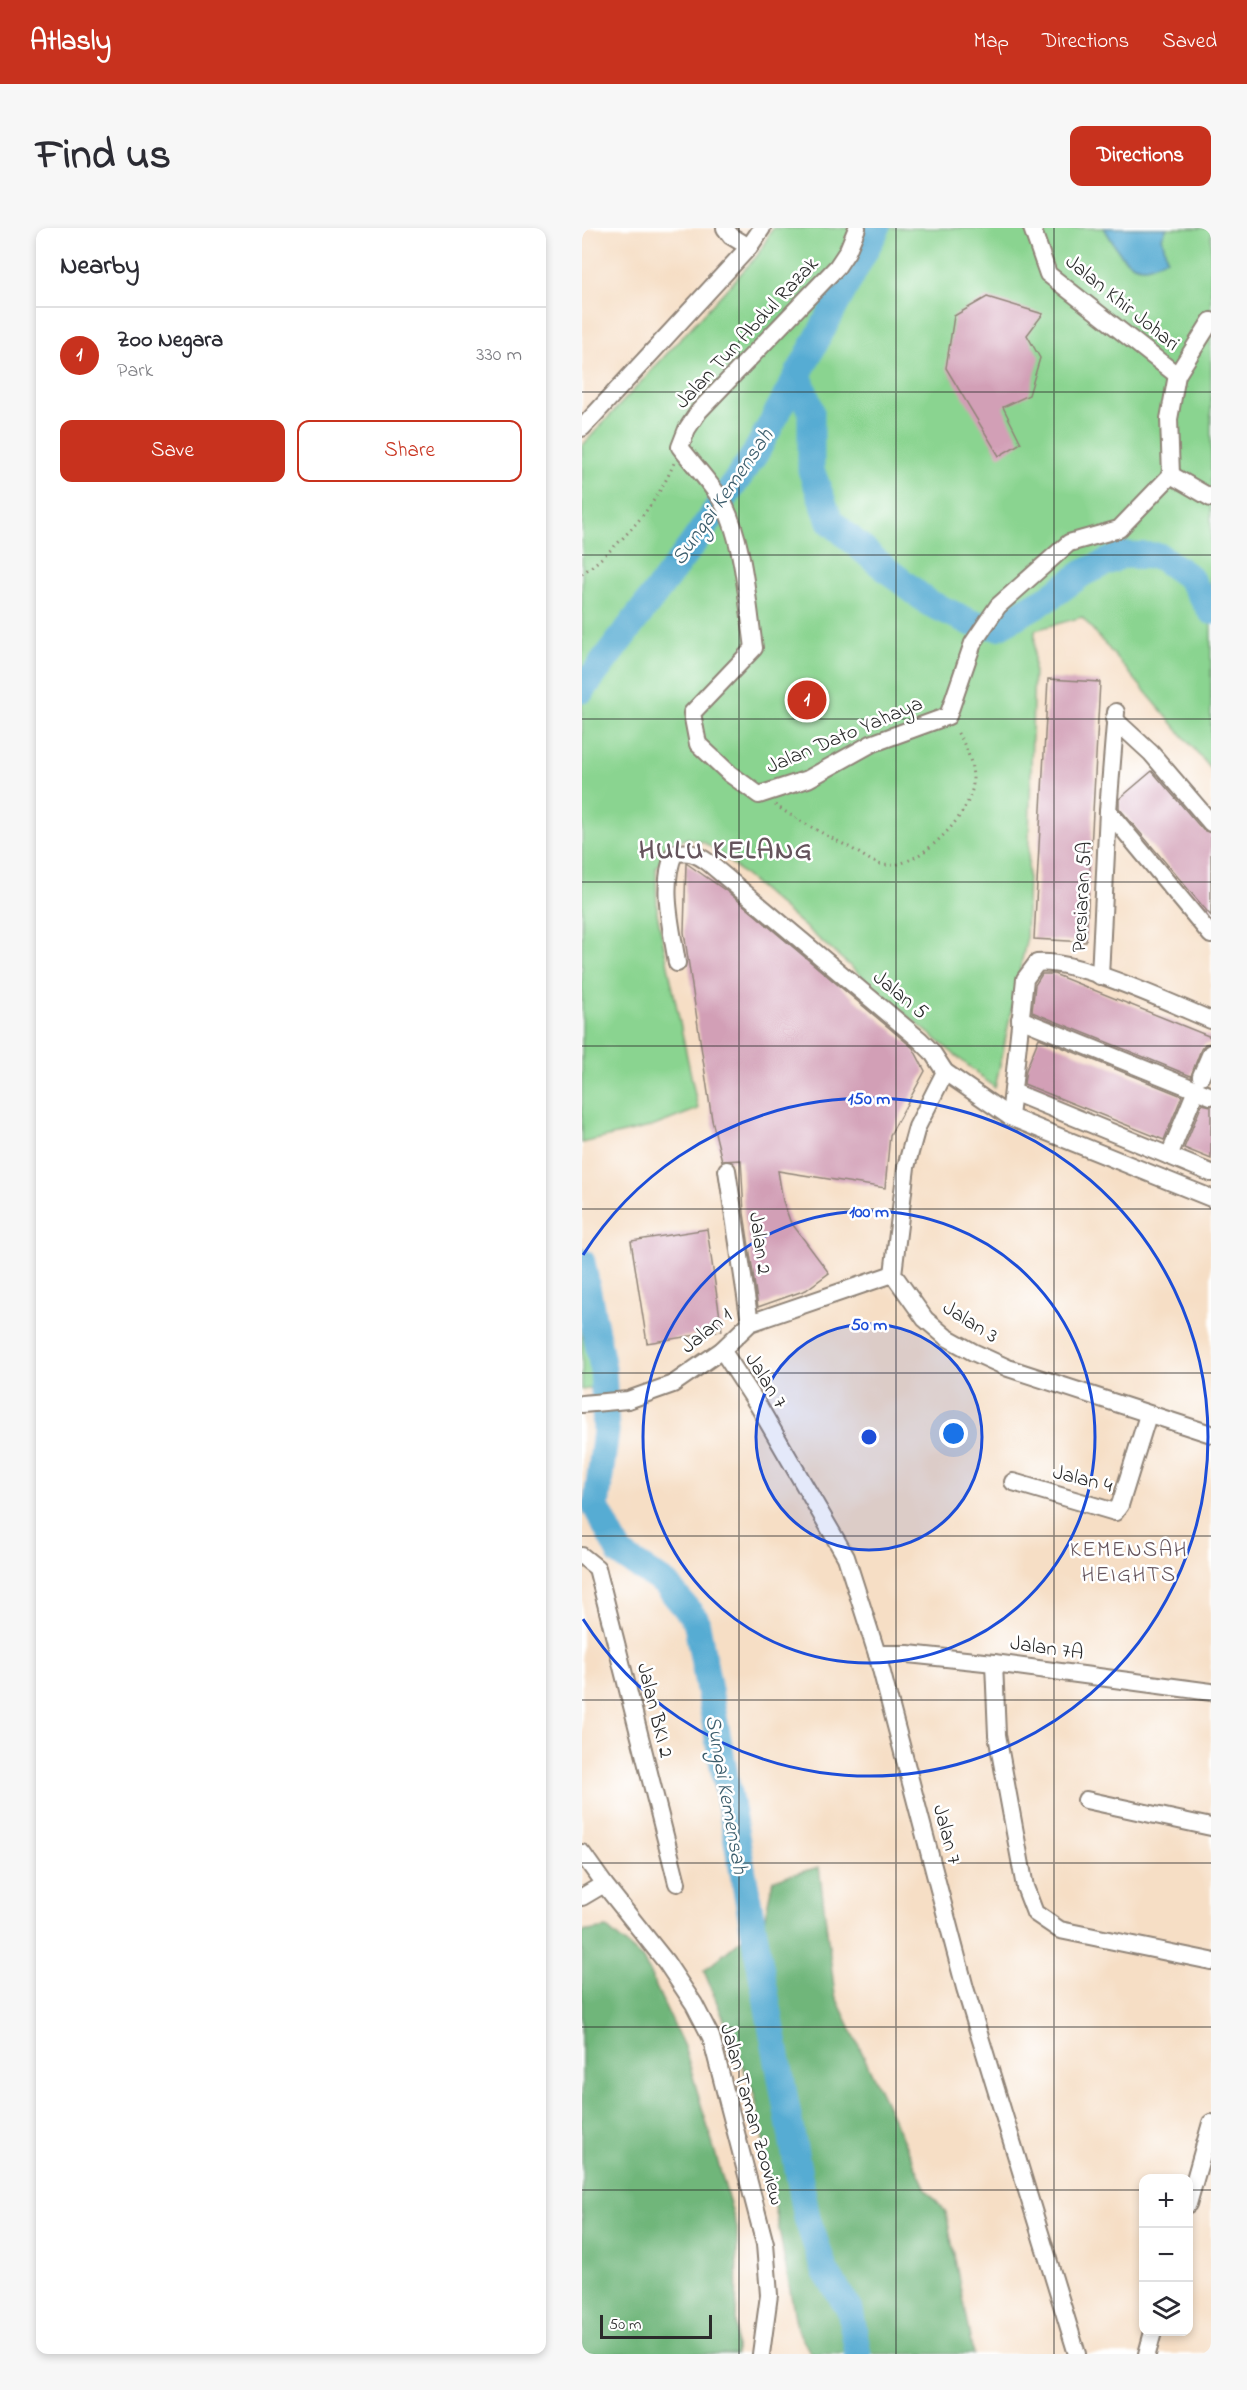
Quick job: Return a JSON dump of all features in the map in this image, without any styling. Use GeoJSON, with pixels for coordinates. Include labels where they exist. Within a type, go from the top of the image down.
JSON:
{"type":"FeatureCollection","features":[{"type":"Feature","properties":{"kind":"street"},"geometry":{"type":"LineString","coordinates":[[725,228],[731,236],[749,247]]}},
{"type":"Feature","properties":{"kind":"street"},"geometry":{"type":"LineString","coordinates":[[582,428],[749,247],[762,228]]}},
{"type":"Feature","properties":{"kind":"street","name":"Jalan Tun Abdul Razak"},"geometry":{"type":"LineString","coordinates":[[680,447],[687,429],[699,411],[837,267],[847,252],[857,228]]}},
{"type":"Feature","properties":{"kind":"street","name":"Jalan Khir Johari"},"geometry":{"type":"LineString","coordinates":[[1032,228],[1048,274],[1178,375]]}},
{"type":"Feature","properties":{"kind":"street"},"geometry":{"type":"LineString","coordinates":[[1211,321],[1178,375],[1169,419],[1171,475],[1211,498]]}},
{"type":"Feature","properties":{"kind":"street"},"geometry":{"type":"LineString","coordinates":[[680,447],[721,500],[735,537],[754,648],[692,713],[698,744],[730,774],[759,795]]}},
{"type":"Feature","properties":{"kind":"street","name":"Jalan Dato Yahaya"},"geometry":{"type":"LineString","coordinates":[[759,795],[808,779],[871,744],[948,716],[973,643],[998,606],[1069,543],[1119,529],[1171,475]]}},
{"type":"Feature","properties":{"kind":"street","name":"Persiaran 5A"},"geometry":{"type":"LineString","coordinates":[[1010,1117],[1025,979],[1036,963],[1057,963],[1100,976],[1115,716],[1151,753],[1211,823]]}},
{"type":"Feature","properties":{"kind":"street","name":"Persiaran 5A"},"geometry":{"type":"LineString","coordinates":[[1108,811],[1211,935]]}},
{"type":"Feature","properties":{"kind":"street","name":"Jalan 5"},"geometry":{"type":"LineString","coordinates":[[677,963],[668,888],[670,864],[674,854],[684,851],[698,855],[709,862],[920,1040],[932,1052],[945,1072],[1010,1117],[1211,1198]]}},
{"type":"Feature","properties":{"kind":"street"},"geometry":{"type":"LineString","coordinates":[[1100,976],[1211,1020]]}},
{"type":"Feature","properties":{"kind":"street"},"geometry":{"type":"LineString","coordinates":[[1020,1019],[1203,1088]]}},
{"type":"Feature","properties":{"kind":"street"},"geometry":{"type":"LineString","coordinates":[[1169,1156],[1203,1088],[1211,1053]]}},
{"type":"Feature","properties":{"kind":"street"},"geometry":{"type":"LineString","coordinates":[[893,1274],[906,1167],[917,1127],[945,1072]]}},
{"type":"Feature","properties":{"kind":"street"},"geometry":{"type":"LineString","coordinates":[[1012,1092],[1211,1173]]}},
{"type":"Feature","properties":{"kind":"street","name":"Jalan 2"},"geometry":{"type":"LineString","coordinates":[[727,1170],[750,1323]]}},
{"type":"Feature","properties":{"kind":"street","name":"Jalan 1"},"geometry":{"type":"LineString","coordinates":[[582,1404],[628,1400],[673,1384],[722,1350],[750,1323],[893,1274]]}},
{"type":"Feature","properties":{"kind":"street","name":"Jalan 3"},"geometry":{"type":"LineString","coordinates":[[893,1274],[925,1319],[946,1337],[973,1352],[1008,1368],[1211,1434]]}},
{"type":"Feature","properties":{"kind":"street","name":"Jalan 7"},"geometry":{"type":"LineString","coordinates":[[722,1350],[758,1405],[846,1557],[877,1654],[965,1988],[1077,2354]]}},
{"type":"Feature","properties":{"kind":"street","name":"Jalan 4"},"geometry":{"type":"LineString","coordinates":[[1013,1482],[1115,1512],[1120,1505],[1148,1415]]}},
{"type":"Feature","properties":{"kind":"street","name":"Jalan BKI 2"},"geometry":{"type":"LineString","coordinates":[[582,1556],[597,1568],[677,1883]]}},
{"type":"Feature","properties":{"kind":"street","name":"Jalan 7A"},"geometry":{"type":"LineString","coordinates":[[877,1654],[908,1654],[994,1663],[1211,1692]]}},
{"type":"Feature","properties":{"kind":"street"},"geometry":{"type":"LineString","coordinates":[[994,1663],[997,1735],[1025,1887],[1035,1913],[1060,1930],[1211,1960]]}},
{"type":"Feature","properties":{"kind":"street"},"geometry":{"type":"LineString","coordinates":[[1086,1800],[1211,1827]]}},
{"type":"Feature","properties":{"kind":"street","name":"Jalan Taman Zooview"},"geometry":{"type":"LineString","coordinates":[[582,1853],[666,1962],[694,2004],[711,2037],[765,2244],[768,2295],[761,2354]]}},
{"type":"Feature","properties":{"kind":"street"},"geometry":{"type":"LineString","coordinates":[[582,1897],[604,1884]]}},
{"type":"Feature","properties":{"kind":"street"},"geometry":{"type":"LineString","coordinates":[[1193,2186],[1211,2123]]}},
{"type":"Feature","properties":{"kind":"street"},"geometry":{"type":"LineString","coordinates":[[1147,2354],[1152,2336]]}},
{"type":"Feature","properties":{"kind":"path"},"geometry":{"type":"LineString","coordinates":[[582,574],[600,560],[641,518],[659,492],[680,447]]}},
{"type":"Feature","properties":{"kind":"path"},"geometry":{"type":"LineString","coordinates":[[759,795],[825,836],[880,864],[902,862],[924,852],[948,831],[967,805],[974,783],[969,751],[948,716]]}},
{"type":"Feature","properties":{"kind":"green space"},"geometry":{"type":"Polygon","coordinates":[[[773,228],[1211,228],[1211,769],[1082,617],[1035,630],[1026,941],[995,1088],[718,852],[703,842],[688,838],[671,844],[656,868],[657,913],[698,1109],[654,1126],[582,1143],[582,446],[757,256],[773,228]]]}},
{"type":"Feature","properties":{"kind":"green space"},"geometry":{"type":"Polygon","coordinates":[[[582,1264],[594,1304],[609,1386],[582,1390],[582,1264]]]}},
{"type":"Feature","properties":{"kind":"green space"},"geometry":{"type":"Polygon","coordinates":[[[819,1867],[835,1995],[927,2191],[946,2212],[973,2354],[811,2354],[797,2329],[755,2096],[704,1971],[764,1920],[773,1880],[819,1867]]]}},
{"type":"Feature","properties":{"kind":"green space"},"geometry":{"type":"Polygon","coordinates":[[[607,1928],[643,1959],[685,2049],[737,2228],[736,2354],[582,2354],[582,1932],[607,1928]]]}},
{"type":"Feature","properties":{"kind":"water"},"geometry":{"type":"Polygon","coordinates":[[[1104,228],[1167,228],[1162,237],[1167,259],[1147,267],[1136,266],[1124,258],[1104,228]]]}},
{"type":"Feature","properties":{"kind":"building"},"geometry":{"type":"Polygon","coordinates":[[[987,297],[1043,314],[1027,335],[1040,358],[1029,395],[1003,407],[1021,443],[999,456],[946,368],[954,316],[987,297]]]}},
{"type":"Feature","properties":{"kind":"building"},"geometry":{"type":"Polygon","coordinates":[[[1048,679],[1100,682],[1086,942],[1034,939],[1048,679]]]}},
{"type":"Feature","properties":{"kind":"building"},"geometry":{"type":"Polygon","coordinates":[[[1152,771],[1203,830],[1211,833],[1211,916],[1119,808],[1119,799],[1152,771]]]}},
{"type":"Feature","properties":{"kind":"building"},"geometry":{"type":"Polygon","coordinates":[[[686,863],[729,893],[913,1048],[925,1071],[890,1135],[885,1188],[778,1171],[783,1201],[790,1221],[829,1273],[806,1290],[758,1307],[744,1213],[741,1160],[722,1161],[712,1120],[684,932],[686,863]]]}},
{"type":"Feature","properties":{"kind":"building"},"geometry":{"type":"Polygon","coordinates":[[[1042,974],[1054,974],[1211,1037],[1211,1043],[1205,1044],[1201,1049],[1191,1076],[1032,1012],[1035,985],[1042,974]]]}},
{"type":"Feature","properties":{"kind":"building"},"geometry":{"type":"Polygon","coordinates":[[[1039,1038],[1182,1096],[1164,1140],[1024,1084],[1026,1070],[1039,1038]]]}},
{"type":"Feature","properties":{"kind":"building"},"geometry":{"type":"Polygon","coordinates":[[[1202,1104],[1211,1106],[1211,1159],[1184,1148],[1202,1104]]]}},
{"type":"Feature","properties":{"kind":"building"},"geometry":{"type":"Polygon","coordinates":[[[707,1229],[722,1331],[647,1343],[631,1241],[707,1229]]]}},
{"type":"Feature","properties":{"kind":"waterway","name":"Sungai Kemensah"},"geometry":{"type":"LineString","coordinates":[[582,690],[691,546],[755,454],[877,228]]}},
{"type":"Feature","properties":{"kind":"waterway"},"geometry":{"type":"LineString","coordinates":[[798,374],[811,411],[811,470],[830,521],[929,603],[972,623],[997,627],[1050,597],[1083,573],[1122,555],[1159,556],[1189,577],[1211,611]]}},
{"type":"Feature","properties":{"kind":"waterway","name":"Sungai Kemensah"},"geometry":{"type":"LineString","coordinates":[[582,1262],[603,1368],[606,1431],[596,1507],[620,1554],[666,1584],[696,1620],[807,2218],[825,2271],[850,2310],[858,2354]]}},
{"type":"Feature","properties":{"kind":"place","name":"Zoo Negara"},"geometry":{"type":"Point","coordinates":[807,700]}},
{"type":"Feature","properties":{"kind":"district","name":"HULU KELANG"},"geometry":{"type":"Point","coordinates":[726,849]}},
{"type":"Feature","properties":{"kind":"district","name":"KEMENSAH HEIGHTS"},"geometry":{"type":"Point","coordinates":[1129,1560]}}]}
